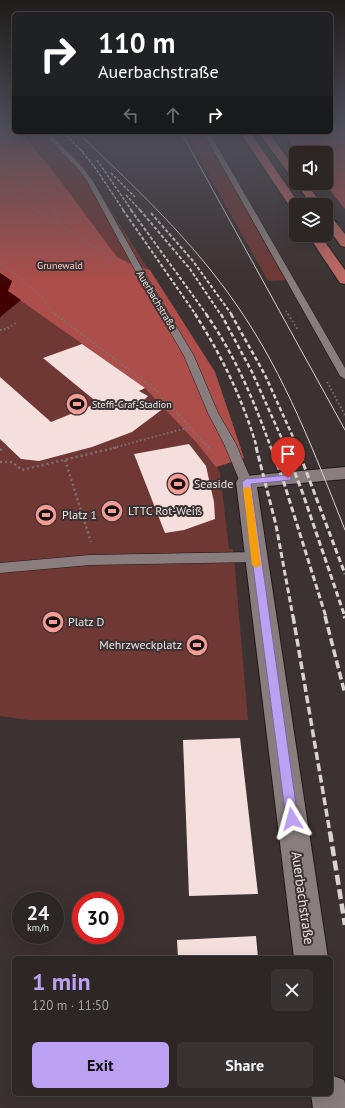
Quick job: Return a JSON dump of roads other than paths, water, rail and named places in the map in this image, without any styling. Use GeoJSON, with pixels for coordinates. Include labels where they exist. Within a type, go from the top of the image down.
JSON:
{"type":"FeatureCollection","features":[{"type":"Feature","properties":{"kind":"highway"},"geometry":{"type":"LineString","coordinates":[[278,181],[289,198]]}},
{"type":"Feature","properties":{"kind":"highway"},"geometry":{"type":"LineString","coordinates":[[333,227],[345,243]]}},
{"type":"Feature","properties":{"kind":"highway"},"geometry":{"type":"LineString","coordinates":[[319,242],[345,280]]}},
{"type":"Feature","properties":{"kind":"street"},"geometry":{"type":"LineString","coordinates":[[244,478],[345,473]]}},
{"type":"Feature","properties":{"kind":"street","name":"Auerbachstraße"},"geometry":{"type":"LineString","coordinates":[[244,478],[311,956]]}},
{"type":"Feature","properties":{"kind":"street"},"geometry":{"type":"LineString","coordinates":[[330,1096],[332,1108]]}},
{"type":"Feature","properties":{"kind":"lane","name":"Auerbachstraße"},"geometry":{"type":"LineString","coordinates":[[90,181],[140,272],[189,356],[213,413],[230,444],[244,478]]}},
{"type":"Feature","properties":{"kind":"lane"},"geometry":{"type":"LineString","coordinates":[[234,181],[345,376]]}},
{"type":"Feature","properties":{"kind":"lane"},"geometry":{"type":"LineString","coordinates":[[0,568],[97,560],[255,557]]}},
{"type":"Feature","properties":{"kind":"tram line"},"geometry":{"type":"LineString","coordinates":[[128,181],[183,237],[221,283],[255,333],[285,387],[345,530]]}},
{"type":"Feature","properties":{"kind":"tram line"},"geometry":{"type":"LineString","coordinates":[[208,181],[345,430]]}},
{"type":"Feature","properties":{"kind":"railway"},"geometry":{"type":"LineString","coordinates":[[104,181],[124,211]]}},
{"type":"Feature","properties":{"kind":"railway"},"geometry":{"type":"LineString","coordinates":[[111,181],[132,211]]}},
{"type":"Feature","properties":{"kind":"railway"},"geometry":{"type":"LineString","coordinates":[[119,181],[135,197]]}},
{"type":"Feature","properties":{"kind":"railway"},"geometry":{"type":"LineString","coordinates":[[126,195],[141,211]]}},
{"type":"Feature","properties":{"kind":"railway"},"geometry":{"type":"LineString","coordinates":[[123,210],[196,315]]}},
{"type":"Feature","properties":{"kind":"railway"},"geometry":{"type":"LineString","coordinates":[[131,210],[207,315]]}},
{"type":"Feature","properties":{"kind":"railway"},"geometry":{"type":"LineString","coordinates":[[140,210],[190,269],[221,315]]}},
{"type":"Feature","properties":{"kind":"railway"},"geometry":{"type":"LineString","coordinates":[[151,213],[193,261],[232,315]]}},
{"type":"Feature","properties":{"kind":"railway"},"geometry":{"type":"LineString","coordinates":[[195,314],[223,362],[231,379],[257,448]]}},
{"type":"Feature","properties":{"kind":"railway"},"geometry":{"type":"LineString","coordinates":[[206,314],[235,362],[258,413],[271,448]]}},
{"type":"Feature","properties":{"kind":"railway"},"geometry":{"type":"LineString","coordinates":[[221,314],[252,372],[286,448]]}},
{"type":"Feature","properties":{"kind":"railway"},"geometry":{"type":"LineString","coordinates":[[231,314],[265,375],[298,448]]}},
{"type":"Feature","properties":{"kind":"railway"},"geometry":{"type":"LineString","coordinates":[[256,447],[276,525],[293,617]]}},
{"type":"Feature","properties":{"kind":"railway"},"geometry":{"type":"LineString","coordinates":[[271,447],[284,483],[326,617]]}},
{"type":"Feature","properties":{"kind":"railway"},"geometry":{"type":"LineString","coordinates":[[285,447],[303,494],[345,617]]}},
{"type":"Feature","properties":{"kind":"railway"},"geometry":{"type":"LineString","coordinates":[[297,447],[345,574]]}},
{"type":"Feature","properties":{"kind":"railway"},"geometry":{"type":"LineString","coordinates":[[293,616],[330,833]]}},
{"type":"Feature","properties":{"kind":"railway"},"geometry":{"type":"LineString","coordinates":[[325,616],[345,694]]}},
{"type":"Feature","properties":{"kind":"railway"},"geometry":{"type":"LineString","coordinates":[[330,832],[345,925]]}},
{"type":"Feature","properties":{"kind":"place","name":"Steffi-Graf-Stadion"},"geometry":{"type":"Point","coordinates":[77,404]}},
{"type":"Feature","properties":{"kind":"place","name":"Seaside"},"geometry":{"type":"Point","coordinates":[178,484]}},
{"type":"Feature","properties":{"kind":"place","name":"LTTC Rot-Weiß"},"geometry":{"type":"Point","coordinates":[112,511]}},
{"type":"Feature","properties":{"kind":"place","name":"Platz 1"},"geometry":{"type":"Point","coordinates":[46,515]}},
{"type":"Feature","properties":{"kind":"place","name":"Platz D"},"geometry":{"type":"Point","coordinates":[53,622]}},
{"type":"Feature","properties":{"kind":"place","name":"Mehrzweckplatz"},"geometry":{"type":"Point","coordinates":[197,645]}},
{"type":"Feature","properties":{"kind":"park label","name":"Grunewald"},"geometry":{"type":"Point","coordinates":[60,265]}}]}
